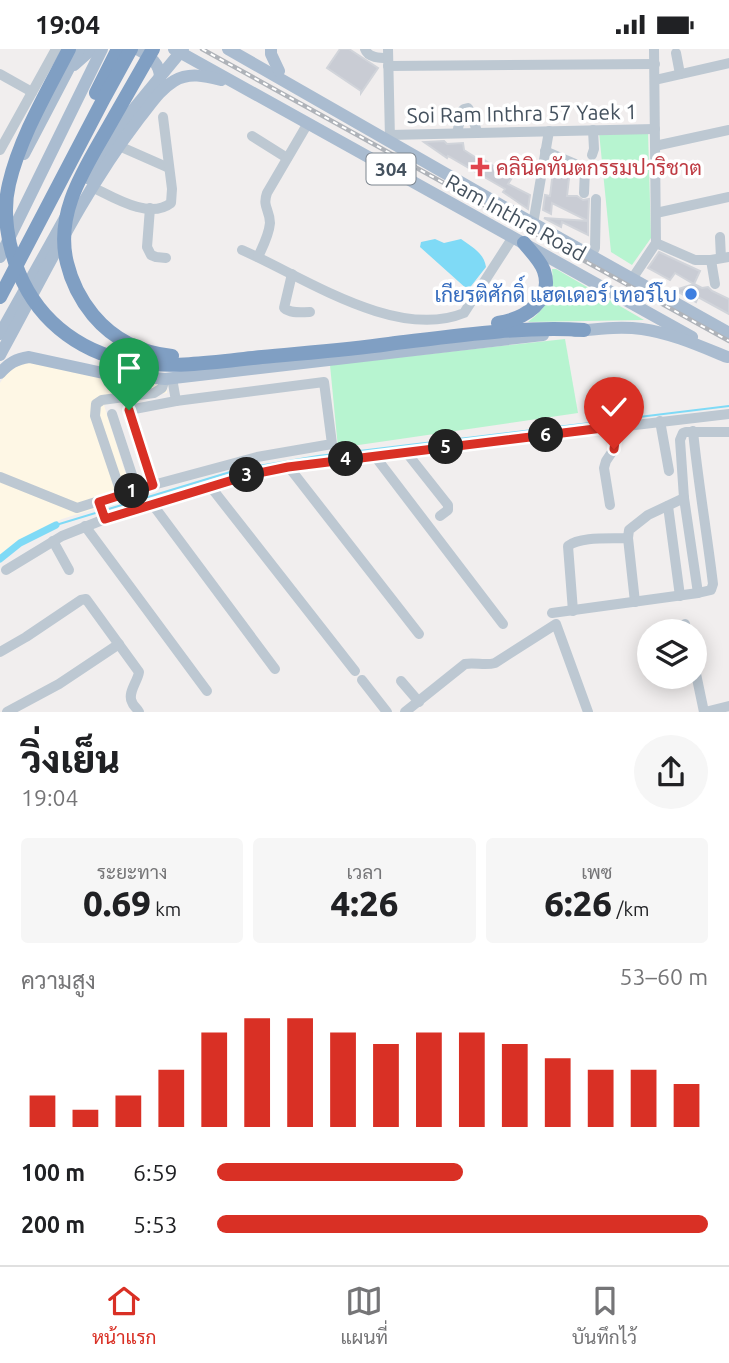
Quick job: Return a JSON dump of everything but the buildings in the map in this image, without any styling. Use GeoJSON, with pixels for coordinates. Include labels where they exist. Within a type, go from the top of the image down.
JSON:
{"type":"FeatureCollection","features":[{"type":"Feature","properties":{"kind":"highway"},"geometry":{"type":"LineString","coordinates":[[69,49],[15,163],[8,187],[7,231],[11,250],[31,299],[61,331],[82,344],[117,358],[159,364],[387,349],[513,329],[584,330]]}},
{"type":"Feature","properties":{"kind":"highway"},"geometry":{"type":"LineString","coordinates":[[0,277],[118,49]]}},
{"type":"Feature","properties":{"kind":"highway"},"geometry":{"type":"LineString","coordinates":[[0,297],[131,49]]}},
{"type":"Feature","properties":{"kind":"highway"},"geometry":{"type":"LineString","coordinates":[[153,49],[79,180],[65,217],[64,246],[70,276],[83,304],[113,335],[133,346],[159,355],[204,356],[503,322],[533,308],[544,293],[546,285],[539,261],[519,240]]}},
{"type":"Feature","properties":{"kind":"main road"},"geometry":{"type":"LineString","coordinates":[[0,204],[79,49]]}},
{"type":"Feature","properties":{"kind":"main road"},"geometry":{"type":"LineString","coordinates":[[69,70],[92,49]]}},
{"type":"Feature","properties":{"kind":"main road"},"geometry":{"type":"LineString","coordinates":[[0,257],[102,49]]}},
{"type":"Feature","properties":{"kind":"main road"},"geometry":{"type":"LineString","coordinates":[[137,49],[158,65],[161,76],[158,95]]}},
{"type":"Feature","properties":{"kind":"main road","name":"Ram Inthra Road"},"geometry":{"type":"LineString","coordinates":[[174,49],[728,357]]}},
{"type":"Feature","properties":{"kind":"main road"},"geometry":{"type":"LineString","coordinates":[[0,334],[118,128],[183,49]]}},
{"type":"Feature","properties":{"kind":"main road","name":"Ram Inthra Road"},"geometry":{"type":"LineString","coordinates":[[228,49],[729,333]]}},
{"type":"Feature","properties":{"kind":"main road"},"geometry":{"type":"LineString","coordinates":[[242,49],[310,90],[345,116]]}},
{"type":"Feature","properties":{"kind":"main road"},"geometry":{"type":"LineString","coordinates":[[271,49],[279,71]]}},
{"type":"Feature","properties":{"kind":"main road"},"geometry":{"type":"LineString","coordinates":[[0,355],[92,187],[158,95],[173,81],[186,76],[197,75],[233,82]]}},
{"type":"Feature","properties":{"kind":"main road"},"geometry":{"type":"LineString","coordinates":[[605,288],[615,270]]}},
{"type":"Feature","properties":{"kind":"main road"},"geometry":{"type":"LineString","coordinates":[[584,330],[642,329],[672,336],[728,357]]}},
{"type":"Feature","properties":{"kind":"main road"},"geometry":{"type":"LineString","coordinates":[[0,373],[17,359],[29,357],[103,373],[168,379],[387,349]]}},
{"type":"Feature","properties":{"kind":"street"},"geometry":{"type":"LineString","coordinates":[[0,150],[3,138],[55,49]]}},
{"type":"Feature","properties":{"kind":"street"},"geometry":{"type":"LineString","coordinates":[[365,49],[371,56],[388,58],[655,64]]}},
{"type":"Feature","properties":{"kind":"street"},"geometry":{"type":"LineString","coordinates":[[632,279],[656,243],[654,49]]}},
{"type":"Feature","properties":{"kind":"street"},"geometry":{"type":"LineString","coordinates":[[676,53],[680,74]]}},
{"type":"Feature","properties":{"kind":"street"},"geometry":{"type":"LineString","coordinates":[[388,58],[390,139]]}},
{"type":"Feature","properties":{"kind":"street"},"geometry":{"type":"LineString","coordinates":[[654,80],[729,63]]}},
{"type":"Feature","properties":{"kind":"street"},"geometry":{"type":"LineString","coordinates":[[0,74],[32,92]]}},
{"type":"Feature","properties":{"kind":"street"},"geometry":{"type":"LineString","coordinates":[[457,133],[464,109],[468,109],[472,115],[477,132]]}},
{"type":"Feature","properties":{"kind":"street"},"geometry":{"type":"LineString","coordinates":[[92,187],[130,206],[166,207],[171,203],[172,189],[163,117]]}},
{"type":"Feature","properties":{"kind":"street"},"geometry":{"type":"LineString","coordinates":[[258,257],[270,222],[264,205],[265,199],[308,123]]}},
{"type":"Feature","properties":{"kind":"street","name":"Soi Ram Inthra 57 Yaek 1"},"geometry":{"type":"LineString","coordinates":[[390,139],[477,132],[655,129]]}},
{"type":"Feature","properties":{"kind":"street"},"geometry":{"type":"LineString","coordinates":[[592,155],[593,130]]}},
{"type":"Feature","properties":{"kind":"street"},"geometry":{"type":"LineString","coordinates":[[655,146],[729,130]]}},
{"type":"Feature","properties":{"kind":"street"},"geometry":{"type":"LineString","coordinates":[[533,224],[549,131]]}},
{"type":"Feature","properties":{"kind":"street"},"geometry":{"type":"LineString","coordinates":[[252,136],[288,158]]}},
{"type":"Feature","properties":{"kind":"street"},"geometry":{"type":"LineString","coordinates":[[119,146],[169,168]]}},
{"type":"Feature","properties":{"kind":"street"},"geometry":{"type":"LineString","coordinates":[[545,151],[585,170],[584,193]]}},
{"type":"Feature","properties":{"kind":"street"},"geometry":{"type":"LineString","coordinates":[[656,213],[729,197]]}},
{"type":"Feature","properties":{"kind":"street"},"geometry":{"type":"LineString","coordinates":[[591,256],[595,248],[596,199]]}},
{"type":"Feature","properties":{"kind":"street"},"geometry":{"type":"LineString","coordinates":[[150,208],[147,247],[150,255],[166,258]]}},
{"type":"Feature","properties":{"kind":"street"},"geometry":{"type":"LineString","coordinates":[[715,283],[720,258],[720,237]]}},
{"type":"Feature","properties":{"kind":"street"},"geometry":{"type":"LineString","coordinates":[[242,250],[361,306],[392,317],[424,320],[464,313],[519,240]]}},
{"type":"Feature","properties":{"kind":"street"},"geometry":{"type":"LineString","coordinates":[[656,243],[695,260],[720,258]]}},
{"type":"Feature","properties":{"kind":"street"},"geometry":{"type":"LineString","coordinates":[[292,274],[284,308],[293,312],[310,312]]}},
{"type":"Feature","properties":{"kind":"street"},"geometry":{"type":"LineString","coordinates":[[168,379],[176,401]]}},
{"type":"Feature","properties":{"kind":"street"},"geometry":{"type":"LineString","coordinates":[[118,495],[120,487],[95,416],[96,404],[102,400],[154,393],[162,388],[168,379]]}},
{"type":"Feature","properties":{"kind":"street"},"geometry":{"type":"LineString","coordinates":[[6,570],[102,511],[118,495],[257,457],[332,444],[324,382],[176,401],[129,410],[153,485]]}},
{"type":"Feature","properties":{"kind":"street"},"geometry":{"type":"LineString","coordinates":[[112,414],[137,490]]}},
{"type":"Feature","properties":{"kind":"street"},"geometry":{"type":"LineString","coordinates":[[86,519],[102,511],[153,505],[249,475],[288,467],[729,414]]}},
{"type":"Feature","properties":{"kind":"street"},"geometry":{"type":"LineString","coordinates":[[660,421],[669,471]]}},
{"type":"Feature","properties":{"kind":"street"},"geometry":{"type":"LineString","coordinates":[[610,505],[604,468],[614,449],[611,427]]}},
{"type":"Feature","properties":{"kind":"street"},"geometry":{"type":"LineString","coordinates":[[552,613],[710,591],[713,584],[693,431]]}},
{"type":"Feature","properties":{"kind":"street"},"geometry":{"type":"LineString","coordinates":[[698,593],[684,498],[680,440],[683,433],[693,431],[729,432]]}},
{"type":"Feature","properties":{"kind":"street"},"geometry":{"type":"LineString","coordinates":[[406,451],[448,505],[448,510],[440,516]]}},
{"type":"Feature","properties":{"kind":"street"},"geometry":{"type":"LineString","coordinates":[[373,455],[503,624]]}},
{"type":"Feature","properties":{"kind":"street"},"geometry":{"type":"LineString","coordinates":[[288,467],[419,634]]}},
{"type":"Feature","properties":{"kind":"street"},"geometry":{"type":"LineString","coordinates":[[0,477],[77,508],[207,691]]}},
{"type":"Feature","properties":{"kind":"street"},"geometry":{"type":"LineString","coordinates":[[210,487],[387,712]]}},
{"type":"Feature","properties":{"kind":"street"},"geometry":{"type":"LineString","coordinates":[[635,602],[629,530],[648,515],[684,498]]}},
{"type":"Feature","properties":{"kind":"street"},"geometry":{"type":"LineString","coordinates":[[153,505],[275,670]]}},
{"type":"Feature","properties":{"kind":"street"},"geometry":{"type":"LineString","coordinates":[[668,506],[680,596]]}},
{"type":"Feature","properties":{"kind":"street"},"geometry":{"type":"LineString","coordinates":[[573,611],[568,546],[584,540],[628,538]]}},
{"type":"Feature","properties":{"kind":"street"},"geometry":{"type":"LineString","coordinates":[[53,541],[69,570]]}},
{"type":"Feature","properties":{"kind":"street"},"geometry":{"type":"LineString","coordinates":[[0,652],[84,599],[139,672],[131,696],[131,701],[139,712]]}},
{"type":"Feature","properties":{"kind":"street"},"geometry":{"type":"LineString","coordinates":[[405,712],[465,664],[495,663],[556,624],[589,712]]}},
{"type":"Feature","properties":{"kind":"street"},"geometry":{"type":"LineString","coordinates":[[7,712],[59,684],[118,644]]}},
{"type":"Feature","properties":{"kind":"street"},"geometry":{"type":"LineString","coordinates":[[401,681],[419,702]]}},
{"type":"Feature","properties":{"kind":"street"},"geometry":{"type":"LineString","coordinates":[[702,689],[709,712],[729,706]]}},
{"type":"Feature","properties":{"kind":"shaded area"},"geometry":{"type":"Polygon","coordinates":[[[28,362],[167,385],[167,393],[104,405],[133,497],[62,519],[21,539],[0,556],[0,383],[8,370],[28,362]]]}},
{"type":"Feature","properties":{"kind":"green space"},"geometry":{"type":"Polygon","coordinates":[[[599,132],[648,132],[651,238],[632,265],[611,252],[599,132]]]}},
{"type":"Feature","properties":{"kind":"green space"},"geometry":{"type":"Polygon","coordinates":[[[552,269],[644,320],[528,322],[545,305],[551,293],[552,269]]]}},
{"type":"Feature","properties":{"kind":"green space"},"geometry":{"type":"Polygon","coordinates":[[[565,339],[578,413],[338,448],[330,365],[565,339]]]}},
{"type":"Feature","properties":{"kind":"water"},"geometry":{"type":"Polygon","coordinates":[[[435,239],[444,243],[461,239],[483,258],[486,267],[468,290],[420,247],[421,242],[435,239]]]}},
{"type":"Feature","properties":{"kind":"waterway"},"geometry":{"type":"LineString","coordinates":[[56,525],[240,469],[318,456],[729,406]]}},
{"type":"Feature","properties":{"kind":"waterway"},"geometry":{"type":"LineString","coordinates":[[0,559],[20,543],[56,525]]}},
{"type":"Feature","properties":{"kind":"railway"},"geometry":{"type":"LineString","coordinates":[[202,49],[729,341]]}},
{"type":"Feature","properties":{"kind":"place","name":"คลินิคทันตกรรมปาริชาต"},"geometry":{"type":"Point","coordinates":[480,167]}},
{"type":"Feature","properties":{"kind":"place","name":"เกียรติศักดิ์ แฮดเดอร์ เทอร์โบ"},"geometry":{"type":"Point","coordinates":[691,294]}},
{"type":"Feature","properties":{"kind":"route"},"geometry":{"type":"LineString","coordinates":[[129,410],[153,485],[99,502],[105,519],[249,475],[373,455],[611,427],[614,449]]}}]}
